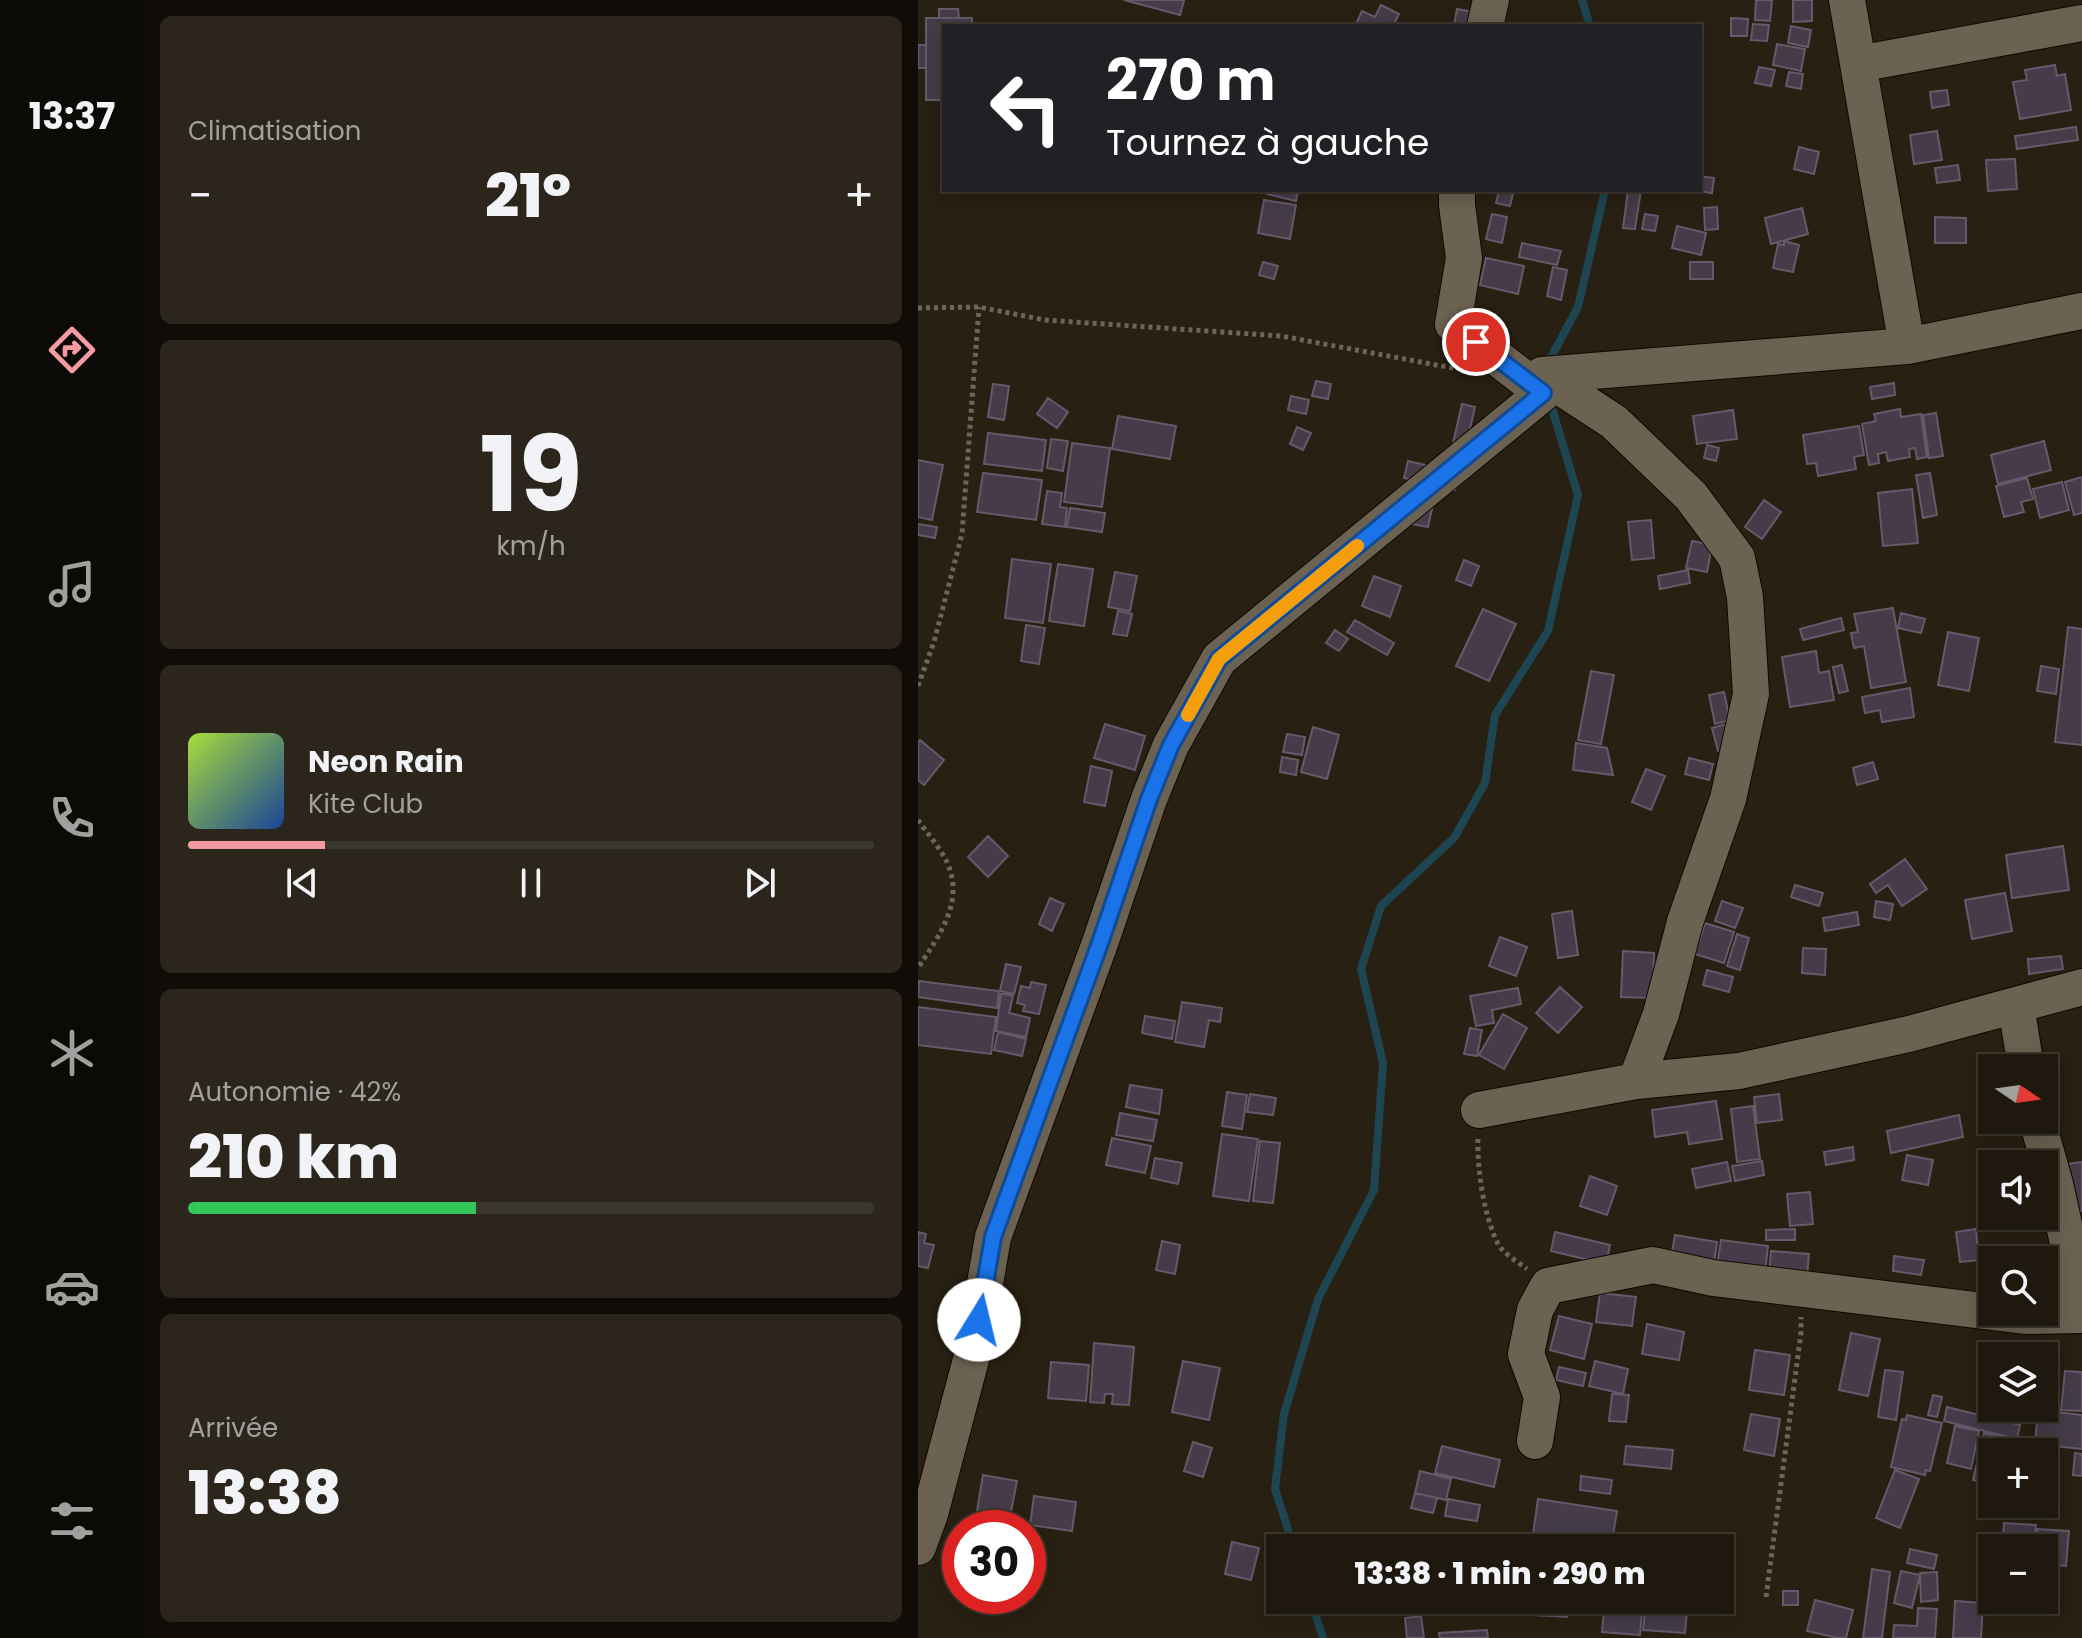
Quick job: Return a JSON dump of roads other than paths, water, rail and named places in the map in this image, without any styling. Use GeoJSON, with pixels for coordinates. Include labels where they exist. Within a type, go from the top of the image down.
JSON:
{"type":"FeatureCollection","features":[{"type":"Feature","properties":{"kind":"street"},"geometry":{"type":"LineString","coordinates":[[1485,24],[1491,0]]}},
{"type":"Feature","properties":{"kind":"street"},"geometry":{"type":"LineString","coordinates":[[1847,0],[1907,346]]}},
{"type":"Feature","properties":{"kind":"street"},"geometry":{"type":"LineString","coordinates":[[1858,64],[2082,23]]}},
{"type":"Feature","properties":{"kind":"street"},"geometry":{"type":"LineString","coordinates":[[1457,192],[1464,258],[1453,324],[1542,384],[1614,422],[1691,496],[1737,558],[1745,597],[1751,694],[1728,799],[1685,922],[1661,1014],[1636,1081]]}},
{"type":"Feature","properties":{"kind":"street"},"geometry":{"type":"LineString","coordinates":[[918,1547],[930,1514],[974,1348],[993,1237],[1149,799],[1171,745],[1219,659],[1542,384],[1907,346],[2082,311]]}},
{"type":"Feature","properties":{"kind":"street"},"geometry":{"type":"LineString","coordinates":[[1479,1110],[1636,1081],[1739,1071],[1909,1034],[2082,987]]}},
{"type":"Feature","properties":{"kind":"street"},"geometry":{"type":"LineString","coordinates":[[2016,1005],[2024,1054]]}},
{"type":"Feature","properties":{"kind":"street"},"geometry":{"type":"LineString","coordinates":[[1535,1441],[1542,1397],[1526,1354],[1535,1310],[1548,1286],[1653,1265],[1713,1278],[2025,1316],[2076,1315],[2068,1243],[2041,1134]]}},
{"type":"Feature","properties":{"kind":"waterway"},"geometry":{"type":"LineString","coordinates":[[1582,0],[1589,24]]}},
{"type":"Feature","properties":{"kind":"waterway"},"geometry":{"type":"LineString","coordinates":[[1548,363],[1578,307],[1605,192]]}},
{"type":"Feature","properties":{"kind":"waterway"},"geometry":{"type":"LineString","coordinates":[[1289,1534],[1275,1489],[1284,1414],[1318,1299],[1374,1190],[1383,1063],[1361,969],[1381,906],[1454,838],[1485,783],[1495,715],[1548,631],[1578,495],[1550,402]]}},
{"type":"Feature","properties":{"kind":"waterway"},"geometry":{"type":"LineString","coordinates":[[1315,1614],[1323,1638]]}}]}
